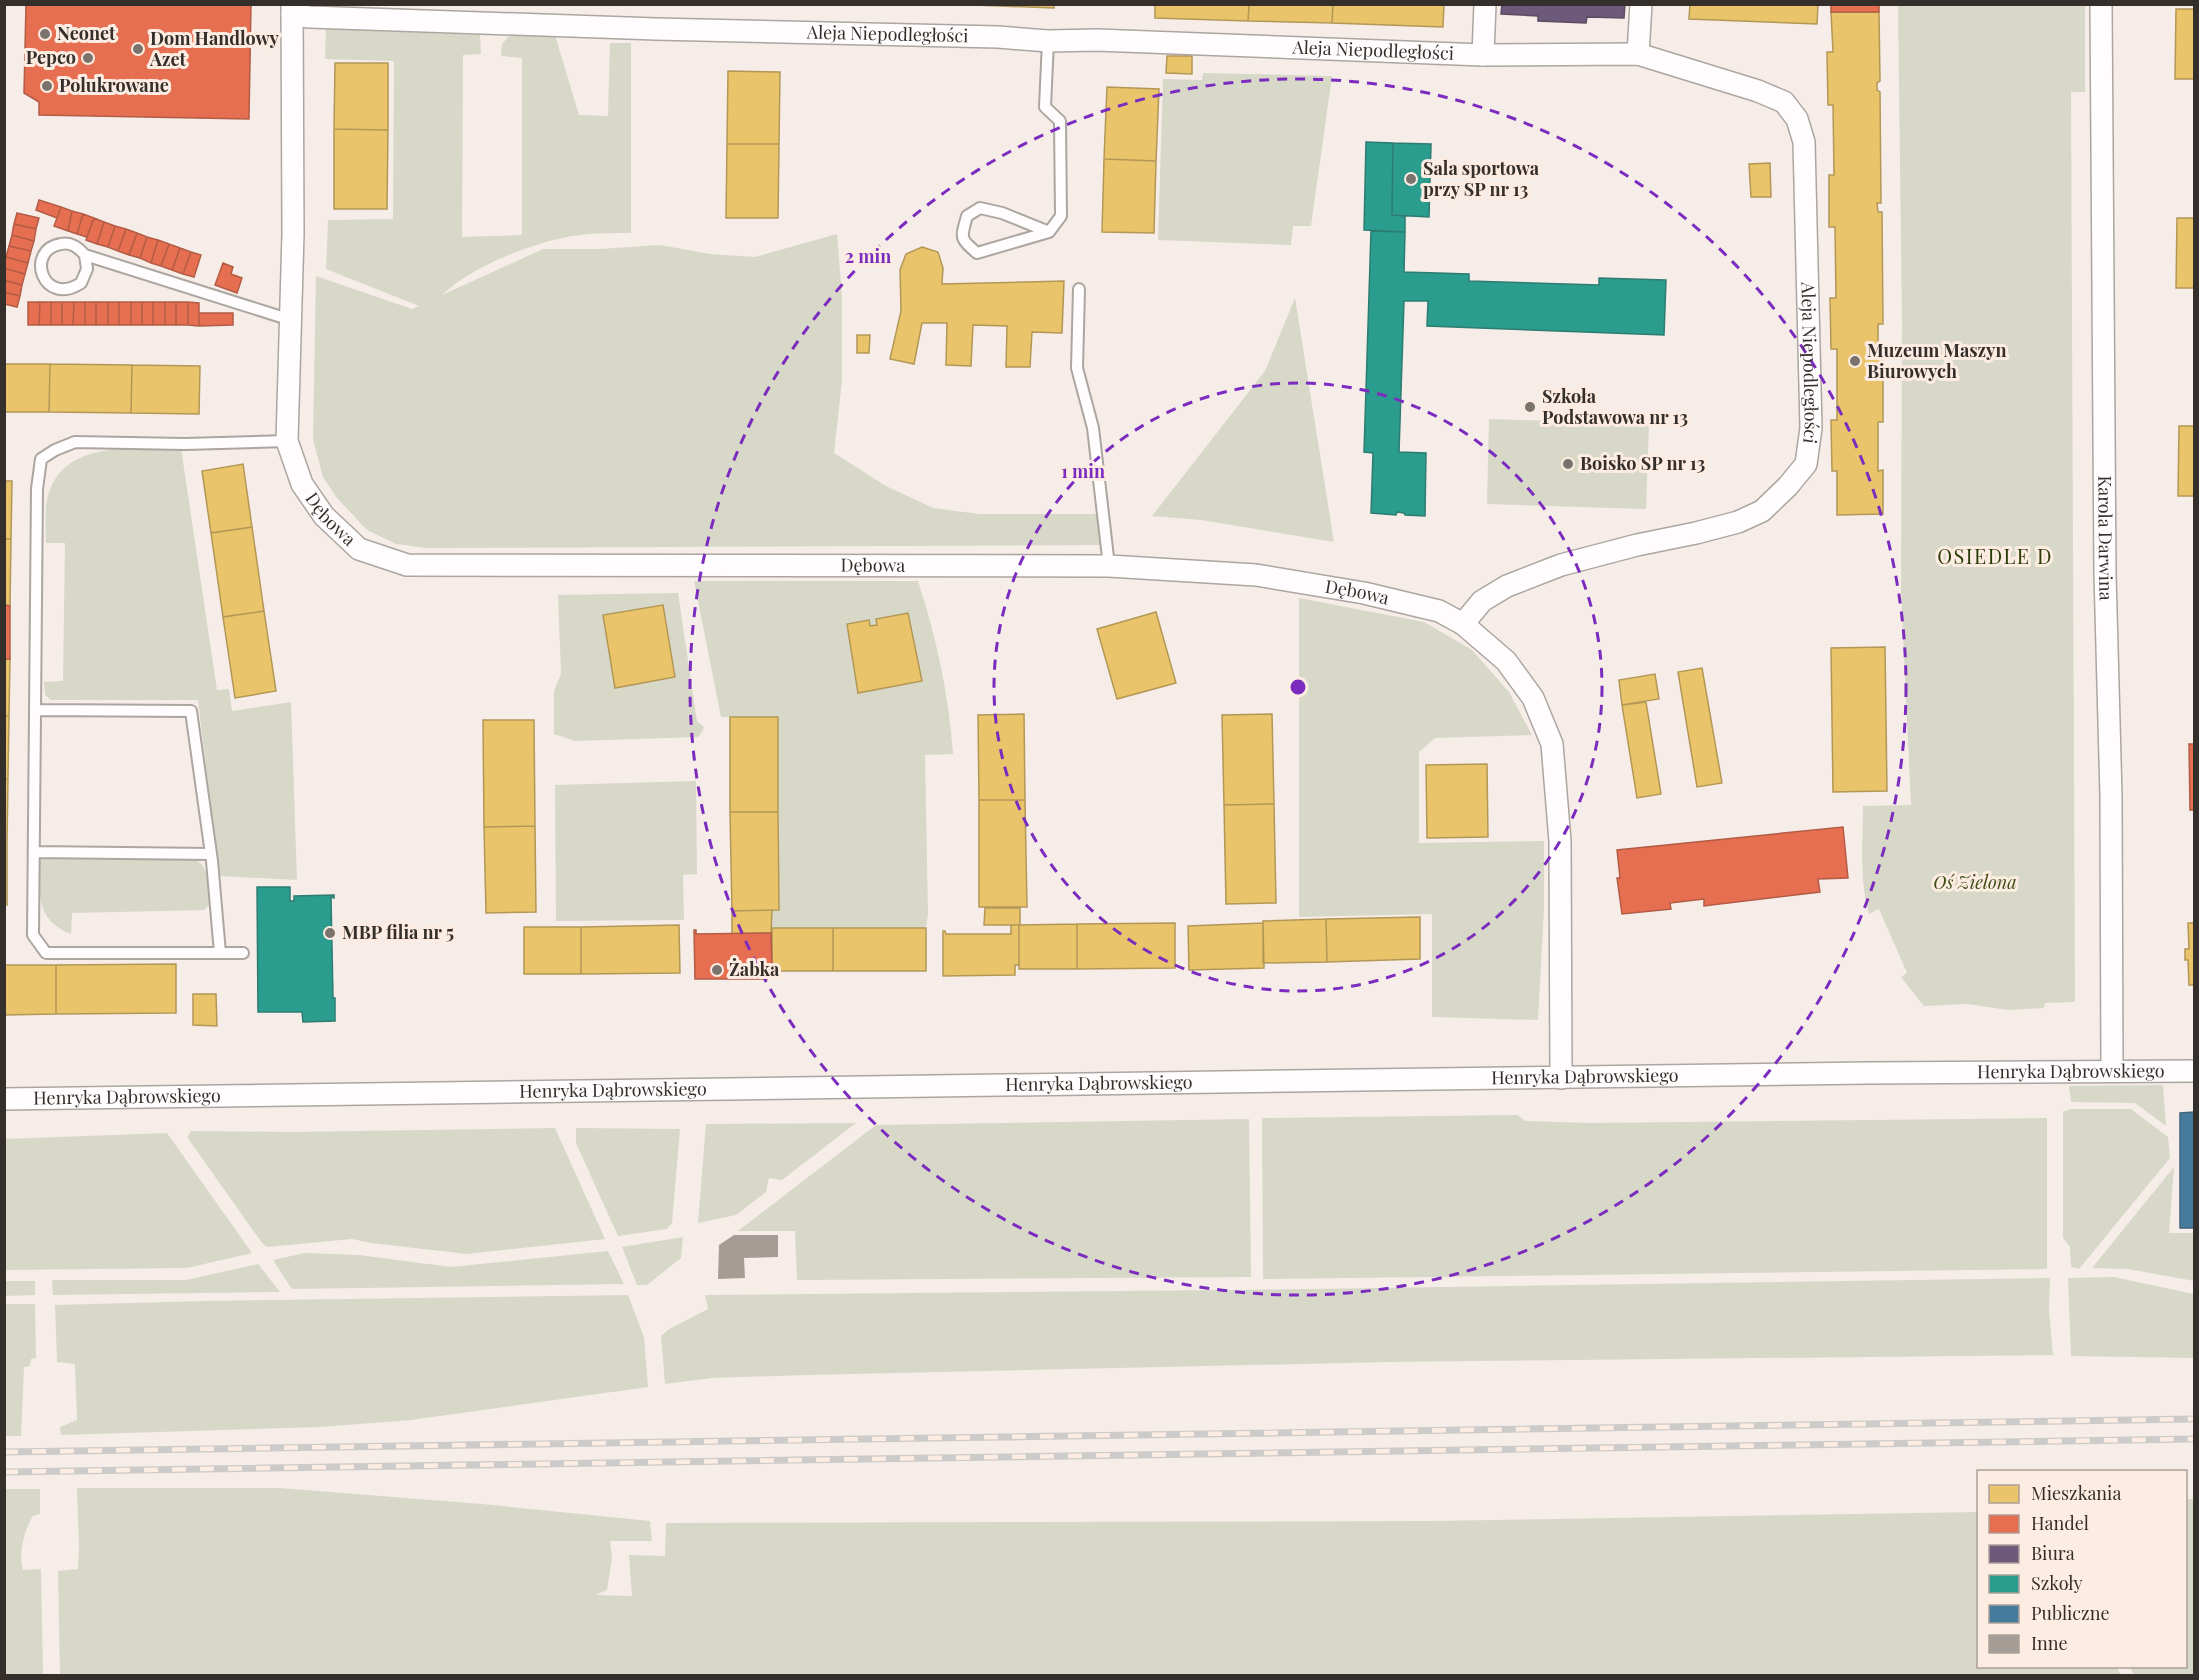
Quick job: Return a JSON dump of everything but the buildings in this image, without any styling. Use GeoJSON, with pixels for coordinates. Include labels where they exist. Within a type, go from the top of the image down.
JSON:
{"type":"FeatureCollection","features":[{"type":"Feature","properties":{"kind":"street"},"geometry":{"type":"LineString","coordinates":[[1483,55],[1485,4]]}},
{"type":"Feature","properties":{"kind":"street"},"geometry":{"type":"LineString","coordinates":[[1638,54],[1641,4]]}},
{"type":"Feature","properties":{"kind":"street","name":"Karola Darwina"},"geometry":{"type":"LineString","coordinates":[[2101,4],[2105,574],[2112,901],[2112,1071]]}},
{"type":"Feature","properties":{"kind":"street","name":"Aleja Niepodległości"},"geometry":{"type":"LineString","coordinates":[[292,10],[379,19],[656,29],[998,37],[1047,41],[1097,40],[1483,55],[1638,54],[1758,91],[1784,102],[1797,118],[1804,142],[1811,428],[1806,464],[1788,486],[1762,511],[1738,522],[1561,565],[1499,591],[1482,601],[1463,624]]}},
{"type":"Feature","properties":{"kind":"street","name":"Dębowa"},"geometry":{"type":"LineString","coordinates":[[292,10],[293,234],[287,441],[302,484],[324,516],[359,549],[407,565],[1109,566],[1256,575],[1364,593],[1438,611],[1463,624],[1506,661],[1533,698],[1552,744],[1560,840],[1561,1078]]}},
{"type":"Feature","properties":{"kind":"street","name":"Henryka Dąbrowskiego"},"geometry":{"type":"LineString","coordinates":[[4,1100],[2194,1071]]}},
{"type":"Feature","properties":{"kind":"lane"},"geometry":{"type":"LineString","coordinates":[[1047,41],[1045,107],[1060,121],[1061,216],[1049,232],[977,253],[964,243],[962,234],[967,216],[980,208],[1002,213],[1049,232]]}},
{"type":"Feature","properties":{"kind":"lane"},"geometry":{"type":"LineString","coordinates":[[85,255],[87,269],[81,284],[67,290],[59,290],[45,281],[40,266],[46,251],[66,243],[74,245],[85,255],[291,320]]}},
{"type":"Feature","properties":{"kind":"lane"},"geometry":{"type":"LineString","coordinates":[[1079,289],[1077,368],[1093,428],[1109,566]]}},
{"type":"Feature","properties":{"kind":"lane"},"geometry":{"type":"LineString","coordinates":[[243,953],[46,953],[33,935],[37,489],[41,459],[75,442],[185,444],[287,441]]}},
{"type":"Feature","properties":{"kind":"lane"},"geometry":{"type":"LineString","coordinates":[[35,710],[191,711],[218,911],[220,953]]}},
{"type":"Feature","properties":{"kind":"lane"},"geometry":{"type":"LineString","coordinates":[[34,852],[211,854]]}},
{"type":"Feature","properties":{"kind":"green space","name":"Oś Zielona"},"geometry":{"type":"Polygon","coordinates":[[[1898,5],[2085,5],[2085,92],[2071,92],[2075,1002],[2045,1003],[2044,1008],[2008,1010],[1968,1004],[1924,1006],[1901,977],[1907,973],[1879,909],[1869,914],[1864,887],[1863,806],[1911,805],[1901,590],[1902,322],[1898,5]]]}},
{"type":"Feature","properties":{"kind":"green space"},"geometry":{"type":"Polygon","coordinates":[[[326,29],[480,35],[481,54],[463,55],[462,237],[522,235],[522,58],[501,56],[502,44],[509,36],[555,35],[579,115],[608,116],[610,43],[631,43],[631,233],[572,236],[532,246],[472,273],[442,295],[543,249],[599,249],[660,245],[710,254],[755,257],[837,234],[842,296],[842,380],[834,453],[886,486],[933,508],[979,514],[1103,514],[1106,545],[426,548],[396,544],[367,530],[337,498],[323,477],[313,439],[316,276],[412,309],[419,306],[326,269],[328,220],[393,219],[394,61],[325,59],[326,29]]]}},
{"type":"Feature","properties":{"kind":"green space"},"geometry":{"type":"Polygon","coordinates":[[[1203,73],[1332,76],[1311,226],[1293,226],[1291,245],[1158,240],[1163,79],[1202,80],[1203,73]]]}},
{"type":"Feature","properties":{"kind":"green space"},"geometry":{"type":"Polygon","coordinates":[[[1295,298],[1334,542],[1201,520],[1152,516],[1265,371],[1295,298]]]}},
{"type":"Feature","properties":{"kind":"green space","name":"Boisko SP nr 13"},"geometry":{"type":"Polygon","coordinates":[[[1489,419],[1649,424],[1646,509],[1487,504],[1489,419]]]}},
{"type":"Feature","properties":{"kind":"green space"},"geometry":{"type":"Polygon","coordinates":[[[181,448],[217,690],[229,689],[232,711],[291,702],[297,880],[219,876],[198,700],[51,700],[45,695],[44,682],[63,681],[65,543],[46,543],[47,501],[56,478],[69,465],[85,456],[103,451],[181,448]]]}},
{"type":"Feature","properties":{"kind":"green space"},"geometry":{"type":"Polygon","coordinates":[[[694,581],[918,581],[941,666],[953,754],[925,755],[928,914],[926,928],[772,928],[772,910],[779,909],[778,717],[721,717],[694,581]]]}},
{"type":"Feature","properties":{"kind":"green space"},"geometry":{"type":"Polygon","coordinates":[[[678,593],[697,721],[704,727],[698,737],[575,741],[554,734],[554,691],[561,674],[558,595],[678,593]]]}},
{"type":"Feature","properties":{"kind":"green space"},"geometry":{"type":"Polygon","coordinates":[[[1299,598],[1424,622],[1472,650],[1509,692],[1532,735],[1435,738],[1419,752],[1419,843],[1544,841],[1544,910],[1538,1020],[1432,1017],[1432,914],[1299,917],[1299,598]]]}},
{"type":"Feature","properties":{"kind":"green space"},"geometry":{"type":"Polygon","coordinates":[[[696,781],[697,874],[683,875],[684,920],[556,921],[555,785],[696,781]]]}},
{"type":"Feature","properties":{"kind":"green space"},"geometry":{"type":"Polygon","coordinates":[[[39,858],[196,860],[204,868],[206,874],[210,904],[204,910],[72,913],[71,934],[59,928],[45,913],[40,893],[39,858]]]}},
{"type":"Feature","properties":{"kind":"green space"},"geometry":{"type":"Polygon","coordinates":[[[2163,1085],[2166,1126],[2135,1103],[2071,1102],[2069,1086],[2163,1085]]]}},
{"type":"Feature","properties":{"kind":"green space"},"geometry":{"type":"Polygon","coordinates":[[[2071,1109],[2131,1109],[2168,1137],[2170,1158],[2079,1269],[2071,1267],[2070,1247],[2063,1238],[2063,1112],[2071,1109]]]}},
{"type":"Feature","properties":{"kind":"green space"},"geometry":{"type":"Polygon","coordinates":[[[1517,1115],[1526,1121],[1590,1123],[2047,1118],[2047,1269],[1263,1279],[1262,1118],[1517,1115]]]}},
{"type":"Feature","properties":{"kind":"green space"},"geometry":{"type":"Polygon","coordinates":[[[1249,1119],[1251,1277],[797,1280],[795,1231],[738,1231],[876,1125],[1249,1119]]]}},
{"type":"Feature","properties":{"kind":"green space"},"geometry":{"type":"Polygon","coordinates":[[[856,1123],[782,1180],[769,1178],[766,1192],[736,1215],[698,1223],[706,1124],[856,1123]]]}},
{"type":"Feature","properties":{"kind":"green space"},"geometry":{"type":"Polygon","coordinates":[[[555,1128],[605,1239],[467,1254],[352,1239],[267,1247],[187,1137],[191,1131],[293,1132],[555,1128]]]}},
{"type":"Feature","properties":{"kind":"green space"},"geometry":{"type":"Polygon","coordinates":[[[576,1128],[680,1129],[672,1223],[667,1229],[618,1236],[576,1143],[576,1128]]]}},
{"type":"Feature","properties":{"kind":"green space"},"geometry":{"type":"Polygon","coordinates":[[[167,1133],[252,1253],[187,1268],[5,1270],[5,1139],[167,1133]]]}},
{"type":"Feature","properties":{"kind":"green space"},"geometry":{"type":"Polygon","coordinates":[[[2174,1167],[2169,1233],[2194,1233],[2194,1281],[2128,1269],[2092,1268],[2174,1167]]]}},
{"type":"Feature","properties":{"kind":"green space"},"geometry":{"type":"Polygon","coordinates":[[[683,1237],[681,1258],[647,1285],[637,1285],[622,1247],[683,1237]]]}},
{"type":"Feature","properties":{"kind":"green space"},"geometry":{"type":"Polygon","coordinates":[[[608,1251],[624,1284],[292,1289],[273,1260],[305,1253],[359,1255],[451,1267],[608,1251]]]}},
{"type":"Feature","properties":{"kind":"green space"},"geometry":{"type":"Polygon","coordinates":[[[258,1264],[280,1292],[53,1295],[52,1280],[186,1280],[258,1264]]]}},
{"type":"Feature","properties":{"kind":"green space"},"geometry":{"type":"Polygon","coordinates":[[[2114,1277],[2194,1294],[2194,1358],[2071,1356],[2068,1278],[2114,1277]]]}},
{"type":"Feature","properties":{"kind":"green space"},"geometry":{"type":"Polygon","coordinates":[[[2050,1278],[2049,1310],[2053,1355],[1388,1362],[806,1375],[712,1378],[665,1384],[661,1336],[669,1329],[708,1309],[705,1295],[2050,1278]]]}},
{"type":"Feature","properties":{"kind":"green space"},"geometry":{"type":"Polygon","coordinates":[[[5,1281],[35,1281],[35,1295],[5,1296],[5,1281]]]}},
{"type":"Feature","properties":{"kind":"green space"},"geometry":{"type":"Polygon","coordinates":[[[628,1295],[644,1337],[648,1387],[411,1420],[320,1427],[61,1435],[60,1427],[77,1420],[75,1364],[57,1362],[55,1305],[628,1295]]]}},
{"type":"Feature","properties":{"kind":"green space"},"geometry":{"type":"Polygon","coordinates":[[[5,1304],[35,1304],[36,1358],[31,1359],[30,1366],[24,1367],[21,1436],[5,1436],[5,1304]]]}},
{"type":"Feature","properties":{"kind":"green space"},"geometry":{"type":"Polygon","coordinates":[[[77,1488],[279,1488],[482,1504],[650,1521],[652,1541],[610,1541],[612,1558],[607,1590],[595,1595],[632,1596],[629,1555],[665,1556],[666,1523],[1432,1521],[1977,1512],[1977,1668],[2117,1668],[2121,1675],[60,1675],[58,1571],[78,1569],[77,1488]]]}},
{"type":"Feature","properties":{"kind":"green space"},"geometry":{"type":"Polygon","coordinates":[[[4,1489],[40,1489],[40,1514],[33,1516],[27,1528],[21,1557],[23,1570],[41,1569],[43,1675],[5,1675],[4,1489]]]}},
{"type":"Feature","properties":{"kind":"green space"},"geometry":{"type":"Polygon","coordinates":[[[2187,1499],[2194,1499],[2194,1675],[2134,1675],[2130,1668],[2187,1668],[2187,1499]]]}},
{"type":"Feature","properties":{"kind":"railway"},"geometry":{"type":"LineString","coordinates":[[4,1452],[2194,1419]]}},
{"type":"Feature","properties":{"kind":"railway"},"geometry":{"type":"LineString","coordinates":[[4,1472],[2194,1439]]}},
{"type":"Feature","properties":{"kind":"place","name":"Neonet"},"geometry":{"type":"Point","coordinates":[45,34]}},
{"type":"Feature","properties":{"kind":"place","name":"Dom Handlowy Azet"},"geometry":{"type":"Point","coordinates":[138,49]}},
{"type":"Feature","properties":{"kind":"place","name":"Pepco"},"geometry":{"type":"Point","coordinates":[88,58]}},
{"type":"Feature","properties":{"kind":"place","name":"Polukrowane"},"geometry":{"type":"Point","coordinates":[47,86]}},
{"type":"Feature","properties":{"kind":"place","name":"Sala sportowa przy SP nr 13"},"geometry":{"type":"Point","coordinates":[1411,179]}},
{"type":"Feature","properties":{"kind":"place","name":"Muzeum Maszyn Biurowych"},"geometry":{"type":"Point","coordinates":[1855,361]}},
{"type":"Feature","properties":{"kind":"place","name":"Szkoła Podstawowa nr 13"},"geometry":{"type":"Point","coordinates":[1530,407]}},
{"type":"Feature","properties":{"kind":"place","name":"Boisko SP nr 13"},"geometry":{"type":"Point","coordinates":[1568,464]}},
{"type":"Feature","properties":{"kind":"place","name":"MBP filia nr 5"},"geometry":{"type":"Point","coordinates":[330,933]}},
{"type":"Feature","properties":{"kind":"place","name":"Żabka"},"geometry":{"type":"Point","coordinates":[717,970]}},
{"type":"Feature","properties":{"kind":"district","name":"OSIEDLE D"},"geometry":{"type":"Point","coordinates":[1995,557]}}]}
